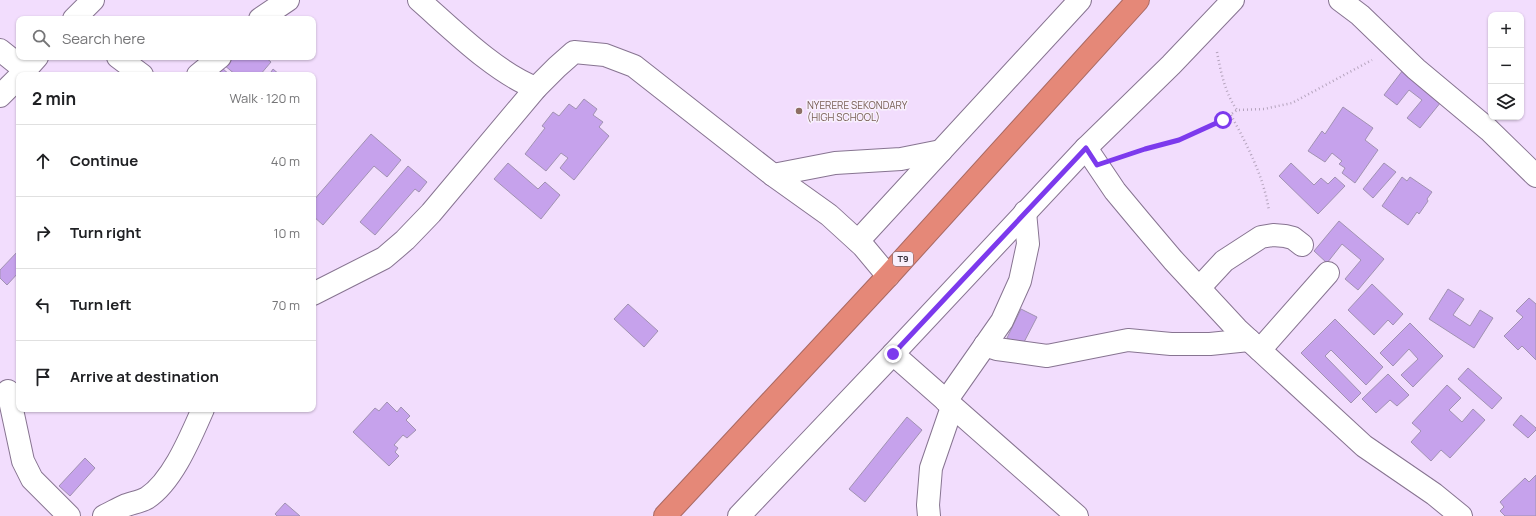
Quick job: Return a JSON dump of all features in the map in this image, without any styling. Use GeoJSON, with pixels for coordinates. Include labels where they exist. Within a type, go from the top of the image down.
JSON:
{"type":"FeatureCollection","features":[{"type":"Feature","properties":{"kind":"highway","name":"T9"},"geometry":{"type":"LineString","coordinates":[[665,516],[888,276],[1138,0]]}},
{"type":"Feature","properties":{"kind":"street"},"geometry":{"type":"LineString","coordinates":[[77,16],[93,0]]}},
{"type":"Feature","properties":{"kind":"street"},"geometry":{"type":"LineString","coordinates":[[264,16],[288,0]]}},
{"type":"Feature","properties":{"kind":"street"},"geometry":{"type":"LineString","coordinates":[[419,0],[465,41],[521,82],[536,88]]}},
{"type":"Feature","properties":{"kind":"street"},"geometry":{"type":"LineString","coordinates":[[858,241],[1080,0]]}},
{"type":"Feature","properties":{"kind":"street"},"geometry":{"type":"LineString","coordinates":[[739,516],[1025,212],[1091,156],[1171,65],[1233,0]]}},
{"type":"Feature","properties":{"kind":"street"},"geometry":{"type":"LineString","coordinates":[[1340,0],[1360,15],[1416,69],[1489,130],[1536,176]]}},
{"type":"Feature","properties":{"kind":"street"},"geometry":{"type":"LineString","coordinates":[[0,50],[26,70]]}},
{"type":"Feature","properties":{"kind":"street"},"geometry":{"type":"LineString","coordinates":[[316,292],[384,258],[405,240],[431,213],[536,88],[574,52],[605,54],[634,66],[773,175],[829,215],[858,241],[888,276]]}},
{"type":"Feature","properties":{"kind":"street"},"geometry":{"type":"LineString","coordinates":[[122,60],[138,72]]}},
{"type":"Feature","properties":{"kind":"street"},"geometry":{"type":"LineString","coordinates":[[202,72],[216,60]]}},
{"type":"Feature","properties":{"kind":"street"},"geometry":{"type":"LineString","coordinates":[[0,96],[16,80]]}},
{"type":"Feature","properties":{"kind":"street"},"geometry":{"type":"LineString","coordinates":[[773,175],[835,163],[901,159],[941,151]]}},
{"type":"Feature","properties":{"kind":"street"},"geometry":{"type":"LineString","coordinates":[[1091,156],[1115,191],[1140,221],[1199,288],[1255,345],[1364,446],[1434,494],[1461,516]]}},
{"type":"Feature","properties":{"kind":"street"},"geometry":{"type":"LineString","coordinates":[[930,516],[928,505],[931,468],[949,404],[985,344],[1002,321],[1020,281],[1025,265],[1028,244],[1025,212]]}},
{"type":"Feature","properties":{"kind":"street"},"geometry":{"type":"LineString","coordinates":[[1199,288],[1224,261],[1261,237],[1273,235],[1293,238],[1302,245]]}},
{"type":"Feature","properties":{"kind":"street"},"geometry":{"type":"LineString","coordinates":[[985,344],[997,349],[1047,356],[1128,340],[1171,344],[1255,345],[1328,273]]}},
{"type":"Feature","properties":{"kind":"street"},"geometry":{"type":"LineString","coordinates":[[893,354],[1077,516]]}},
{"type":"Feature","properties":{"kind":"street"},"geometry":{"type":"LineString","coordinates":[[9,390],[23,461],[32,479],[69,516]]}},
{"type":"Feature","properties":{"kind":"street"},"geometry":{"type":"LineString","coordinates":[[104,516],[124,506],[145,499],[153,493],[164,481],[183,453],[202,412]]}},
{"type":"Feature","properties":{"kind":"path"},"geometry":{"type":"LineString","coordinates":[[1214,20],[1223,82],[1231,102],[1237,110]]}},
{"type":"Feature","properties":{"kind":"path"},"geometry":{"type":"LineString","coordinates":[[1091,156],[1145,149],[1179,140],[1223,120],[1237,110],[1264,109],[1292,103],[1364,63],[1395,50]]}},
{"type":"Feature","properties":{"kind":"path"},"geometry":{"type":"LineString","coordinates":[[1231,115],[1248,147],[1265,192],[1273,235]]}},
{"type":"Feature","properties":{"kind":"building"},"geometry":{"type":"Polygon","coordinates":[[[228,60],[269,60],[271,62],[263,72],[232,72],[224,65],[228,60]]]}},
{"type":"Feature","properties":{"kind":"building"},"geometry":{"type":"Polygon","coordinates":[[[1406,66],[1445,97],[1420,128],[1407,118],[1422,100],[1409,90],[1397,105],[1384,95],[1406,66]]]}},
{"type":"Feature","properties":{"kind":"building"},"geometry":{"type":"Polygon","coordinates":[[[222,68],[227,72],[219,72],[222,68]]]}},
{"type":"Feature","properties":{"kind":"building"},"geometry":{"type":"Polygon","coordinates":[[[584,99],[597,109],[593,115],[603,122],[599,127],[609,136],[574,180],[560,168],[568,158],[561,153],[546,171],[525,154],[545,128],[542,126],[553,112],[559,116],[569,104],[576,109],[584,99]]]}},
{"type":"Feature","properties":{"kind":"building"},"geometry":{"type":"Polygon","coordinates":[[[1343,107],[1373,128],[1365,140],[1378,150],[1355,183],[1342,173],[1345,168],[1339,164],[1342,161],[1332,153],[1325,162],[1308,151],[1322,131],[1325,134],[1343,107]]]}},
{"type":"Feature","properties":{"kind":"building"},"geometry":{"type":"Polygon","coordinates":[[[371,134],[401,160],[387,177],[374,166],[323,225],[316,219],[316,198],[371,134]]]}},
{"type":"Feature","properties":{"kind":"building"},"geometry":{"type":"Polygon","coordinates":[[[508,163],[538,189],[545,182],[560,195],[541,219],[494,179],[508,163]]]}},
{"type":"Feature","properties":{"kind":"building"},"geometry":{"type":"Polygon","coordinates":[[[1291,163],[1314,185],[1321,178],[1328,184],[1335,177],[1345,186],[1318,214],[1279,176],[1291,163]]]}},
{"type":"Feature","properties":{"kind":"building"},"geometry":{"type":"Polygon","coordinates":[[[1384,163],[1396,172],[1373,198],[1363,189],[1384,163]]]}},
{"type":"Feature","properties":{"kind":"building"},"geometry":{"type":"Polygon","coordinates":[[[408,166],[427,182],[419,192],[415,189],[375,235],[360,222],[408,166]]]}},
{"type":"Feature","properties":{"kind":"building"},"geometry":{"type":"Polygon","coordinates":[[[1402,177],[1407,181],[1410,177],[1432,192],[1419,214],[1417,212],[1408,225],[1382,206],[1402,177]]]}},
{"type":"Feature","properties":{"kind":"building"},"geometry":{"type":"Polygon","coordinates":[[[1339,221],[1384,259],[1358,290],[1345,279],[1361,260],[1342,244],[1327,263],[1314,251],[1339,221]]]}},
{"type":"Feature","properties":{"kind":"building"},"geometry":{"type":"Polygon","coordinates":[[[16,253],[16,275],[7,285],[0,278],[0,270],[16,253]]]}},
{"type":"Feature","properties":{"kind":"building"},"geometry":{"type":"Polygon","coordinates":[[[1372,284],[1403,314],[1393,325],[1388,320],[1374,335],[1348,310],[1372,284]]]}},
{"type":"Feature","properties":{"kind":"building"},"geometry":{"type":"Polygon","coordinates":[[[1448,289],[1464,299],[1453,315],[1470,326],[1480,310],[1493,318],[1474,348],[1429,319],[1448,289]]]}},
{"type":"Feature","properties":{"kind":"building"},"geometry":{"type":"Polygon","coordinates":[[[1529,298],[1536,304],[1536,360],[1522,346],[1518,350],[1504,336],[1523,317],[1516,311],[1529,298]]]}},
{"type":"Feature","properties":{"kind":"building"},"geometry":{"type":"Polygon","coordinates":[[[628,304],[658,331],[644,347],[614,319],[628,304]]]}},
{"type":"Feature","properties":{"kind":"building"},"geometry":{"type":"Polygon","coordinates":[[[1021,309],[1037,317],[1022,346],[1007,338],[1021,309]]]}},
{"type":"Feature","properties":{"kind":"building"},"geometry":{"type":"Polygon","coordinates":[[[1335,319],[1383,367],[1366,385],[1331,350],[1325,356],[1361,393],[1351,403],[1301,353],[1335,319]]]}},
{"type":"Feature","properties":{"kind":"building"},"geometry":{"type":"Polygon","coordinates":[[[1410,323],[1443,356],[1413,387],[1401,375],[1418,359],[1409,349],[1393,366],[1380,353],[1410,323]]]}},
{"type":"Feature","properties":{"kind":"building"},"geometry":{"type":"Polygon","coordinates":[[[1468,368],[1502,398],[1492,409],[1458,379],[1468,368]]]}},
{"type":"Feature","properties":{"kind":"building"},"geometry":{"type":"Polygon","coordinates":[[[1388,374],[1409,395],[1397,406],[1390,400],[1376,413],[1362,399],[1388,374]]]}},
{"type":"Feature","properties":{"kind":"building"},"geometry":{"type":"Polygon","coordinates":[[[1447,385],[1461,398],[1449,410],[1462,422],[1473,409],[1485,420],[1450,458],[1441,450],[1431,461],[1411,442],[1421,431],[1412,423],[1447,385]]]}},
{"type":"Feature","properties":{"kind":"building"},"geometry":{"type":"Polygon","coordinates":[[[387,402],[397,412],[401,407],[410,416],[406,420],[416,430],[407,438],[403,435],[394,445],[398,448],[395,452],[399,456],[389,466],[353,432],[375,408],[379,411],[387,402]]]}},
{"type":"Feature","properties":{"kind":"building"},"geometry":{"type":"Polygon","coordinates":[[[1521,415],[1536,428],[1536,430],[1528,438],[1513,425],[1521,415]]]}},
{"type":"Feature","properties":{"kind":"building"},"geometry":{"type":"Polygon","coordinates":[[[907,417],[922,430],[865,502],[849,489],[907,417]]]}},
{"type":"Feature","properties":{"kind":"building"},"geometry":{"type":"Polygon","coordinates":[[[85,458],[95,468],[70,496],[59,486],[85,458]]]}},
{"type":"Feature","properties":{"kind":"building"},"geometry":{"type":"Polygon","coordinates":[[[1536,475],[1536,516],[1505,516],[1500,511],[1504,507],[1500,502],[1525,478],[1529,482],[1536,475]]]}},
{"type":"Feature","properties":{"kind":"building"},"geometry":{"type":"Polygon","coordinates":[[[285,503],[300,516],[277,516],[275,514],[285,503]]]}},
{"type":"Feature","properties":{"kind":"place","name":"NYERERE SEKONDARY (HIGH SCHOOL)"},"geometry":{"type":"Point","coordinates":[799,111]}},
{"type":"Feature","properties":{"kind":"route"},"geometry":{"type":"LineString","coordinates":[[893,354],[1086,148],[1097,165],[1145,149],[1179,140],[1223,120]]}}]}
